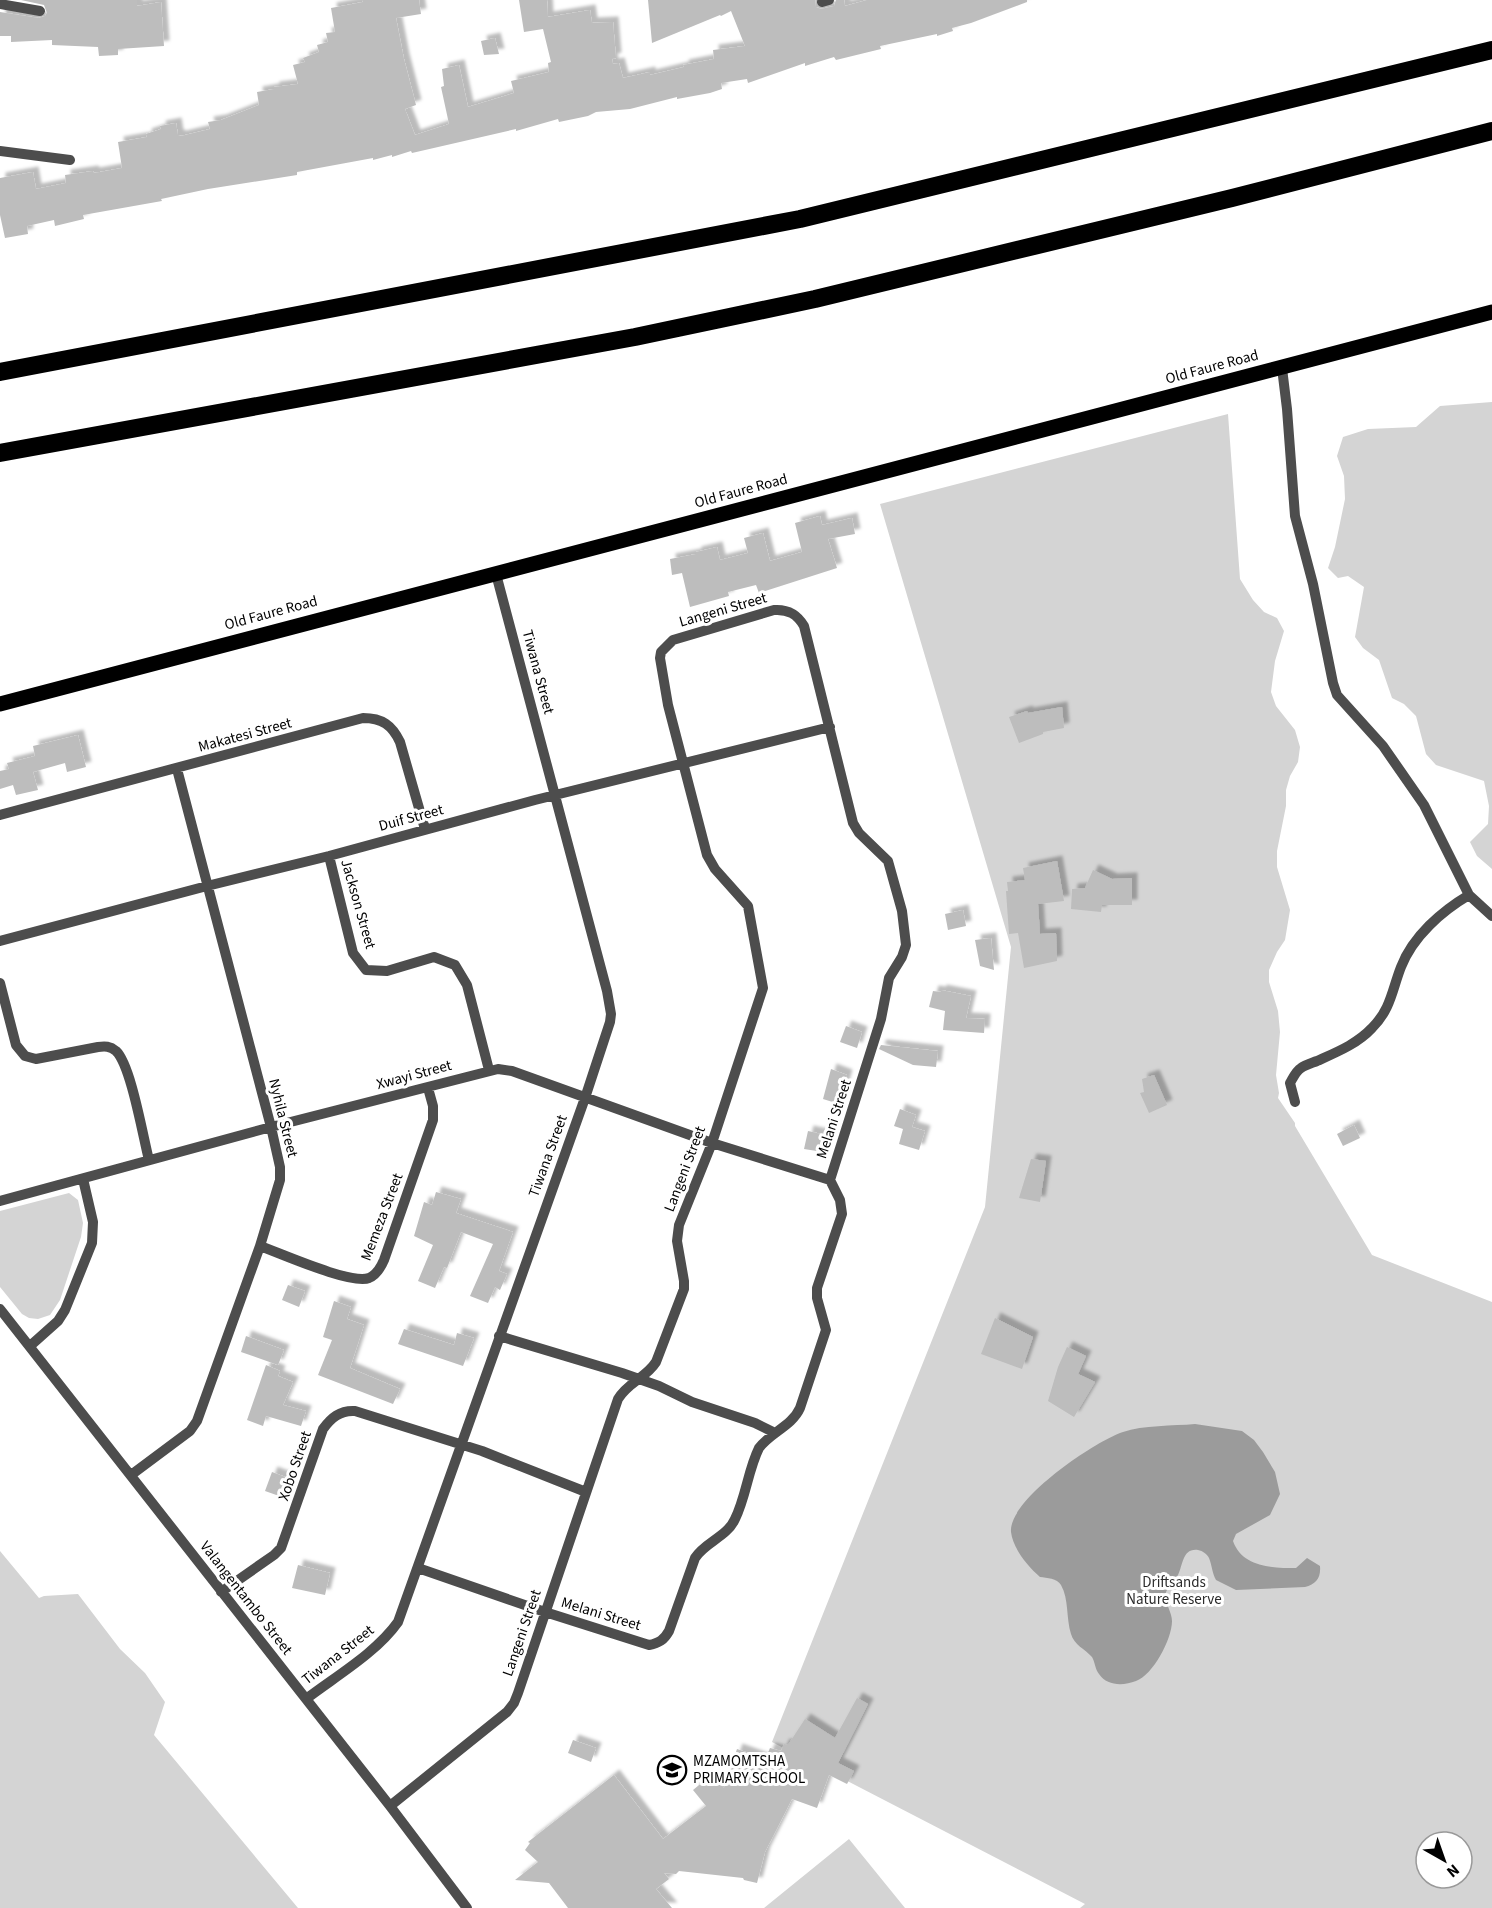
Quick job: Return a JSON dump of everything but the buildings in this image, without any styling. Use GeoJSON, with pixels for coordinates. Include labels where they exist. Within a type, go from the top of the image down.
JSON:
{"type":"FeatureCollection","features":[{"type":"Feature","properties":{"kind":"highway"},"geometry":{"type":"LineString","coordinates":[[0,372],[800,219],[1492,50]]}},
{"type":"Feature","properties":{"kind":"highway"},"geometry":{"type":"LineString","coordinates":[[0,453],[635,338],[804,302],[1232,198],[1492,131]]}},
{"type":"Feature","properties":{"kind":"main road","name":"Old Faure Road"},"geometry":{"type":"LineString","coordinates":[[0,704],[1492,312]]}},
{"type":"Feature","properties":{"kind":"street"},"geometry":{"type":"LineString","coordinates":[[0,4],[40,12]]}},
{"type":"Feature","properties":{"kind":"street"},"geometry":{"type":"LineString","coordinates":[[0,151],[70,160]]}},
{"type":"Feature","properties":{"kind":"street"},"geometry":{"type":"LineString","coordinates":[[1282,368],[1295,516],[1313,584],[1337,695],[1383,746],[1424,805],[1469,896],[1492,916]]}},
{"type":"Feature","properties":{"kind":"street","name":"Tiwana Street"},"geometry":{"type":"LineString","coordinates":[[306,1699],[375,1647],[390,1634],[398,1623],[610,1022],[607,991],[496,574]]}},
{"type":"Feature","properties":{"kind":"street","name":"Langeni Street"},"geometry":{"type":"LineString","coordinates":[[390,1806],[510,1707],[516,1698],[618,1399],[626,1387],[651,1371],[684,1289],[677,1233],[712,1143],[763,988],[749,910],[745,902],[715,869],[707,855],[660,666],[661,652],[674,640],[774,609],[792,612]]}},
{"type":"Feature","properties":{"kind":"street","name":"Melani Street"},"geometry":{"type":"LineString","coordinates":[[418,1568],[649,1645],[658,1643],[669,1631],[695,1558],[736,1519],[756,1454],[763,1442],[798,1413],[825,1336],[825,1324],[817,1299],[817,1288],[842,1210],[840,1200],[830,1180],[881,1019],[889,978],[902,957],[906,945],[902,911],[889,864],[883,854],[859,833],[853,823],[804,626],[798,616],[792,612]]}},
{"type":"Feature","properties":{"kind":"street","name":"Makatesi Street"},"geometry":{"type":"LineString","coordinates":[[0,815],[363,718],[375,718],[387,723],[395,731],[400,742],[425,829]]}},
{"type":"Feature","properties":{"kind":"street","name":"Duif Street"},"geometry":{"type":"LineString","coordinates":[[0,941],[425,829],[830,727]]}},
{"type":"Feature","properties":{"kind":"street","name":"Nyhila Street"},"geometry":{"type":"LineString","coordinates":[[131,1475],[190,1431],[197,1422],[260,1246],[280,1176],[271,1127],[177,769]]}},
{"type":"Feature","properties":{"kind":"street","name":"Jackson Street"},"geometry":{"type":"LineString","coordinates":[[329,856],[353,953],[366,970],[387,971],[434,957],[455,965],[467,985],[489,1070]]}},
{"type":"Feature","properties":{"kind":"street"},"geometry":{"type":"LineString","coordinates":[[1295,1102],[1290,1083],[1300,1068],[1348,1047],[1373,1028],[1383,1016],[1393,995],[1401,966],[1416,942],[1441,915],[1454,904],[1469,896]]}},
{"type":"Feature","properties":{"kind":"street"},"geometry":{"type":"LineString","coordinates":[[0,983],[16,1045],[25,1056],[36,1059],[108,1046],[115,1050],[126,1067],[149,1160]]}},
{"type":"Feature","properties":{"kind":"street","name":"Xwayi Street"},"geometry":{"type":"LineString","coordinates":[[0,1201],[271,1127],[498,1069],[512,1071],[712,1143],[830,1180]]}},
{"type":"Feature","properties":{"kind":"street","name":"Memeza Street"},"geometry":{"type":"LineString","coordinates":[[260,1246],[349,1278],[369,1278],[376,1273],[384,1260],[433,1120],[433,1106],[428,1088]]}},
{"type":"Feature","properties":{"kind":"street"},"geometry":{"type":"LineString","coordinates":[[30,1346],[58,1321],[65,1310],[92,1243],[93,1222],[82,1179]]}},
{"type":"Feature","properties":{"kind":"street","name":"Valangentambo Street"},"geometry":{"type":"LineString","coordinates":[[0,1309],[390,1806],[467,1908]]}},
{"type":"Feature","properties":{"kind":"street"},"geometry":{"type":"LineString","coordinates":[[499,1336],[659,1386],[692,1402],[755,1423],[775,1433]]}},
{"type":"Feature","properties":{"kind":"street","name":"Xobo Street"},"geometry":{"type":"LineString","coordinates":[[221,1592],[281,1548],[323,1430],[336,1415],[346,1411],[355,1411],[482,1451],[586,1492]]}},
{"type":"Feature","properties":{"kind":"green space"},"geometry":{"type":"Polygon","coordinates":[[[1492,402],[1492,869],[1477,856],[1470,842],[1488,824],[1489,806],[1484,781],[1436,765],[1426,754],[1416,716],[1404,704],[1392,698],[1379,660],[1363,648],[1355,637],[1364,587],[1348,576],[1338,578],[1328,568],[1345,499],[1344,476],[1337,456],[1343,437],[1368,429],[1416,427],[1440,406],[1492,402]]]}},
{"type":"Feature","properties":{"kind":"green space","name":"Driftsands Nature Reserve"},"geometry":{"type":"Polygon","coordinates":[[[1228,414],[1240,579],[1253,600],[1264,612],[1277,618],[1284,631],[1275,661],[1271,692],[1276,706],[1295,730],[1300,747],[1298,762],[1290,776],[1286,790],[1286,806],[1277,851],[1277,867],[1290,910],[1285,940],[1269,970],[1269,982],[1278,1011],[1280,1032],[1276,1075],[1278,1098],[1372,1255],[1492,1302],[1492,1908],[1080,1908],[1085,1904],[772,1742],[985,1207],[1011,947],[880,504],[1228,414]]]}},
{"type":"Feature","properties":{"kind":"green space"},"geometry":{"type":"Polygon","coordinates":[[[69,1193],[78,1200],[83,1223],[81,1237],[60,1300],[50,1315],[38,1319],[29,1318],[22,1314],[0,1287],[0,1211],[69,1193]]]}},
{"type":"Feature","properties":{"kind":"green space"},"geometry":{"type":"Polygon","coordinates":[[[0,1551],[39,1598],[78,1594],[120,1649],[145,1673],[165,1702],[154,1735],[298,1908],[0,1908],[0,1551]]]}},
{"type":"Feature","properties":{"kind":"green space"},"geometry":{"type":"Polygon","coordinates":[[[849,1839],[905,1908],[764,1908],[849,1839]]]}},
{"type":"Feature","properties":{"kind":"shaded area"},"geometry":{"type":"Polygon","coordinates":[[[1195,1424],[1242,1431],[1254,1440],[1275,1472],[1280,1494],[1270,1515],[1236,1534],[1233,1541],[1237,1550],[1251,1561],[1268,1566],[1296,1568],[1307,1558],[1320,1566],[1319,1577],[1305,1587],[1236,1590],[1216,1580],[1209,1558],[1205,1553],[1198,1550],[1189,1552],[1166,1594],[1172,1621],[1169,1637],[1160,1656],[1149,1672],[1136,1681],[1126,1684],[1111,1683],[1102,1678],[1092,1657],[1072,1638],[1061,1585],[1049,1578],[1040,1577],[1018,1551],[1011,1532],[1014,1519],[1023,1504],[1055,1473],[1110,1438],[1140,1428],[1195,1424]]]}},
{"type":"Feature","properties":{"kind":"place","name":"MZAMOMTSHA PRIMARY SCHOOL"},"geometry":{"type":"Point","coordinates":[672,1770]}}]}
